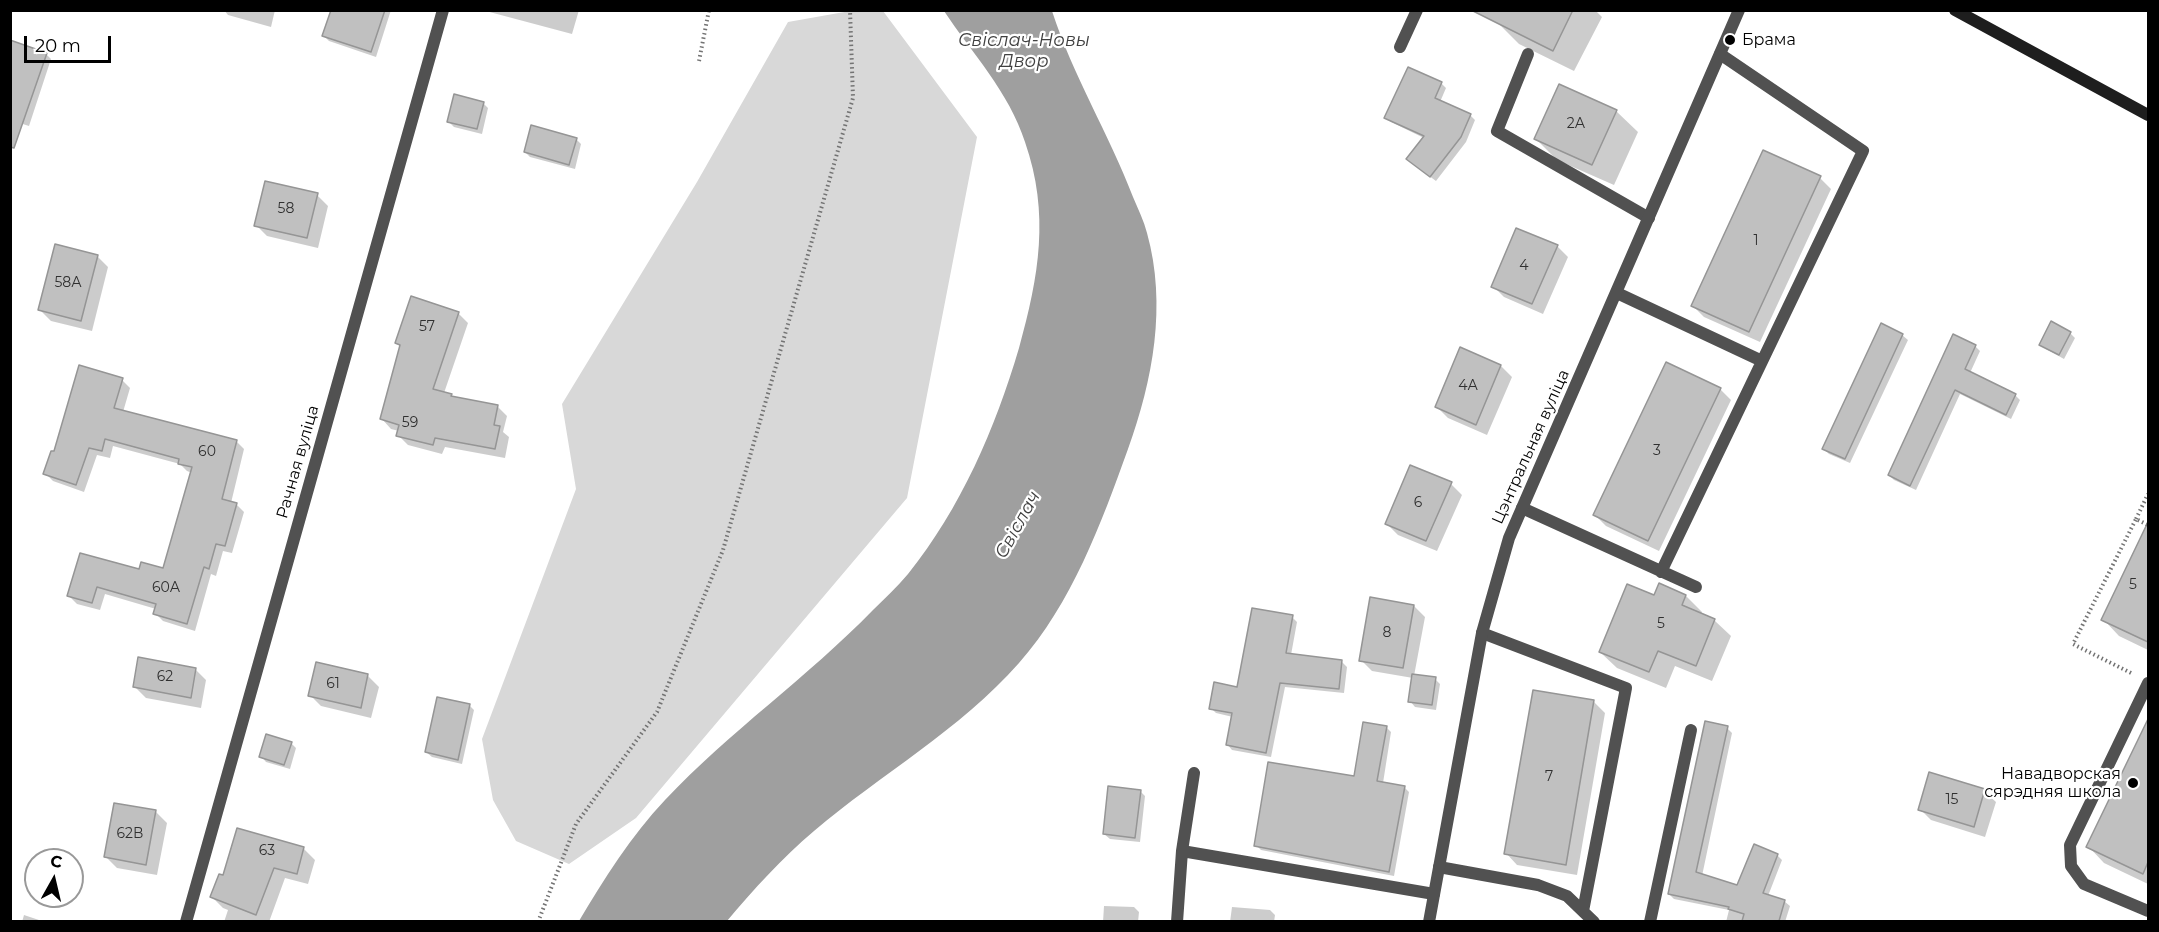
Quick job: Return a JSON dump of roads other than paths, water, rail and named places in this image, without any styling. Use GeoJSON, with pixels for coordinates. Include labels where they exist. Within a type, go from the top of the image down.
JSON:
{"type":"FeatureCollection","features":[{"type":"Feature","properties":{"kind":"main road"},"geometry":{"type":"LineString","coordinates":[[1955,10],[2148,115]]}},
{"type":"Feature","properties":{"kind":"street","name":"Рачная вуліца"},"geometry":{"type":"LineString","coordinates":[[186,921],[443,10]]}},
{"type":"Feature","properties":{"kind":"street"},"geometry":{"type":"LineString","coordinates":[[1400,47],[1417,10]]}},
{"type":"Feature","properties":{"kind":"street","name":"Цэнтральная вуліца"},"geometry":{"type":"LineString","coordinates":[[1429,921],[1482,633],[1509,538],[1739,10]]}},
{"type":"Feature","properties":{"kind":"street"},"geometry":{"type":"LineString","coordinates":[[1528,54],[1497,131],[1649,218]]}},
{"type":"Feature","properties":{"kind":"street"},"geometry":{"type":"LineString","coordinates":[[1661,572],[1863,151],[1720,54]]}},
{"type":"Feature","properties":{"kind":"street"},"geometry":{"type":"LineString","coordinates":[[1617,293],[1762,361]]}},
{"type":"Feature","properties":{"kind":"street"},"geometry":{"type":"LineString","coordinates":[[1522,508],[1696,587]]}},
{"type":"Feature","properties":{"kind":"street"},"geometry":{"type":"LineString","coordinates":[[1482,633],[1626,688],[1583,910]]}},
{"type":"Feature","properties":{"kind":"street"},"geometry":{"type":"LineString","coordinates":[[2144,680],[2070,845],[2071,866],[2084,884],[2148,911]]}},
{"type":"Feature","properties":{"kind":"street"},"geometry":{"type":"LineString","coordinates":[[1650,921],[1692,730]]}},
{"type":"Feature","properties":{"kind":"street"},"geometry":{"type":"LineString","coordinates":[[1177,921],[1182,851],[1194,773]]}},
{"type":"Feature","properties":{"kind":"street"},"geometry":{"type":"LineString","coordinates":[[1182,851],[1434,894]]}},
{"type":"Feature","properties":{"kind":"street"},"geometry":{"type":"LineString","coordinates":[[1439,867],[1538,885],[1567,896],[1594,921]]}},
{"type":"Feature","properties":{"kind":"water"},"geometry":{"type":"Polygon","coordinates":[[[944,11],[1052,11],[1070,59],[1146,228],[1156,287],[1156,315],[1150,369],[1137,423],[1096,534],[1055,615],[1019,663],[972,710],[802,841],[747,897],[727,921],[579,921],[629,843],[665,800],[715,751],[848,635],[908,574],[927,549],[960,495],[987,438],[1010,378],[1032,296],[1039,245],[1037,194],[1025,142],[1010,106],[944,11]]]}},
{"type":"Feature","properties":{"kind":"place","name":"Брама"},"geometry":{"type":"Point","coordinates":[1730,40]}},
{"type":"Feature","properties":{"kind":"place","name":"Навадворская сярэдняя школа"},"geometry":{"type":"Point","coordinates":[2133,783]}},
{"type":"Feature","properties":{"kind":"water label","name":"Свіслач-Новы Двор"},"geometry":{"type":"Point","coordinates":[1024,51]}},
{"type":"Feature","properties":{"kind":"water label","name":"Свіслач"},"geometry":{"type":"Point","coordinates":[1018,525]}}]}
